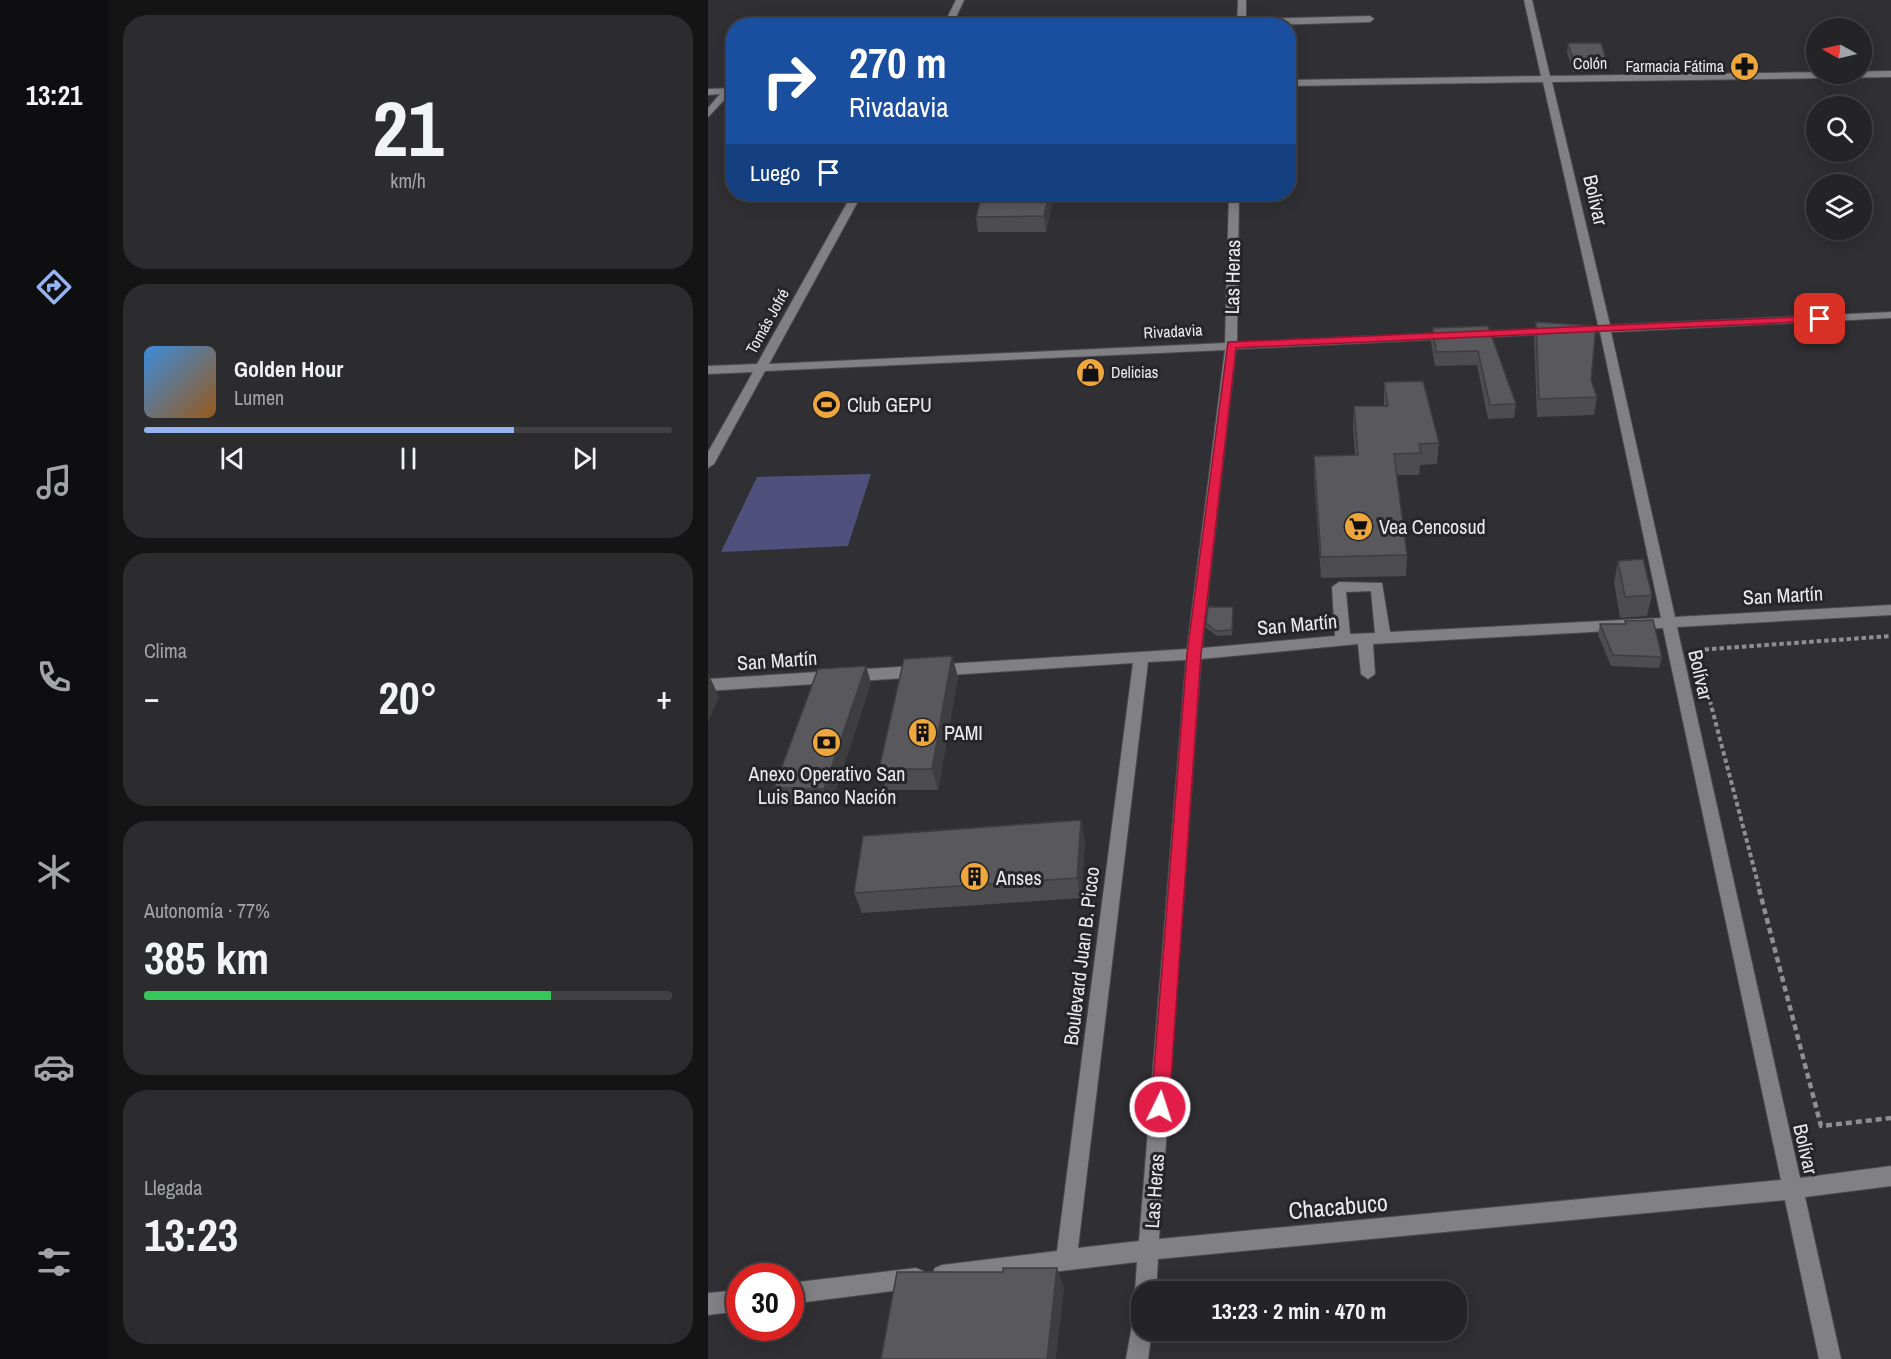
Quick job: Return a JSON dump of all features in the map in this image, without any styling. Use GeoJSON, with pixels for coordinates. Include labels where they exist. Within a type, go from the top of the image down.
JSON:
{"type":"FeatureCollection","features":[{"type":"Feature","properties":{"kind":"street"},"geometry":{"type":"LineString","coordinates":[[951,18],[960,0]]}},
{"type":"Feature","properties":{"kind":"street"},"geometry":{"type":"LineString","coordinates":[[1241,18],[1242,0]]}},
{"type":"Feature","properties":{"kind":"street","name":"Bolívar"},"geometry":{"type":"LineString","coordinates":[[1528,0],[1605,329],[1830,1359]]}},
{"type":"Feature","properties":{"kind":"street"},"geometry":{"type":"LineString","coordinates":[[1296,22],[1370,19]]}},
{"type":"Feature","properties":{"kind":"street","name":"Colón"},"geometry":{"type":"LineString","coordinates":[[1296,83],[1891,74]]}},
{"type":"Feature","properties":{"kind":"street"},"geometry":{"type":"LineString","coordinates":[[708,92],[726,92]]}},
{"type":"Feature","properties":{"kind":"street"},"geometry":{"type":"LineString","coordinates":[[708,114],[726,96]]}},
{"type":"Feature","properties":{"kind":"street","name":"Tomás Jofré"},"geometry":{"type":"LineString","coordinates":[[708,464],[853,201]]}},
{"type":"Feature","properties":{"kind":"street","name":"Las Heras"},"geometry":{"type":"LineString","coordinates":[[1146,1281],[1194,654],[1231,345],[1234,201]]}},
{"type":"Feature","properties":{"kind":"street","name":"Rivadavia"},"geometry":{"type":"LineString","coordinates":[[708,370],[1891,315]]}},
{"type":"Feature","properties":{"kind":"street"},"geometry":{"type":"LineString","coordinates":[[1343,640],[1339,587],[1377,586],[1383,638]]}},
{"type":"Feature","properties":{"kind":"street","name":"San Martín"},"geometry":{"type":"LineString","coordinates":[[708,685],[1141,658],[1343,640],[1891,610]]}},
{"type":"Feature","properties":{"kind":"street"},"geometry":{"type":"LineString","coordinates":[[1365,639],[1368,674]]}},
{"type":"Feature","properties":{"kind":"street","name":"Boulevard Juan B. Picco"},"geometry":{"type":"LineString","coordinates":[[1066,1259],[1141,658]]}},
{"type":"Feature","properties":{"kind":"street","name":"Chacabuco"},"geometry":{"type":"LineString","coordinates":[[804,1292],[1149,1250],[1794,1189],[1891,1176]]}},
{"type":"Feature","properties":{"kind":"street"},"geometry":{"type":"LineString","coordinates":[[708,1304],[726,1302]]}},
{"type":"Feature","properties":{"kind":"street"},"geometry":{"type":"LineString","coordinates":[[1137,1359],[1139,1341]]}},
{"type":"Feature","properties":{"kind":"path"},"geometry":{"type":"LineString","coordinates":[[1699,659],[1696,648],[1891,636]]}},
{"type":"Feature","properties":{"kind":"path"},"geometry":{"type":"LineString","coordinates":[[1705,682],[1821,1126],[1891,1118]]}},
{"type":"Feature","properties":{"kind":"shaded area"},"geometry":{"type":"Polygon","coordinates":[[[871,474],[848,546],[721,552],[757,477],[871,474]]]}},
{"type":"Feature","properties":{"kind":"building"},"geometry":{"type":"Polygon","coordinates":[[[1568,43],[1601,43],[1607,63],[1574,63],[1568,43]]]}},
{"type":"Feature","properties":{"kind":"building"},"geometry":{"type":"Polygon","coordinates":[[[980,201],[1047,201],[1044,216],[976,217],[980,201]]]}},
{"type":"Feature","properties":{"kind":"building"},"geometry":{"type":"Polygon","coordinates":[[[1536,322],[1596,326],[1591,380],[1597,397],[1539,399],[1536,322]]]}},
{"type":"Feature","properties":{"kind":"building"},"geometry":{"type":"Polygon","coordinates":[[[1488,326],[1516,404],[1490,405],[1478,351],[1436,352],[1433,328],[1488,326]]]}},
{"type":"Feature","properties":{"kind":"building","name":"Vea Cencosud"},"geometry":{"type":"Polygon","coordinates":[[[1423,381],[1439,443],[1419,444],[1421,453],[1394,454],[1407,555],[1321,557],[1314,456],[1358,455],[1354,406],[1388,406],[1384,382],[1423,381]]]}},
{"type":"Feature","properties":{"kind":"building"},"geometry":{"type":"Polygon","coordinates":[[[1643,559],[1652,595],[1625,597],[1618,561],[1643,559]]]}},
{"type":"Feature","properties":{"kind":"building"},"geometry":{"type":"Polygon","coordinates":[[[1208,607],[1233,607],[1232,630],[1216,631],[1206,623],[1208,607]]]}},
{"type":"Feature","properties":{"kind":"building"},"geometry":{"type":"Polygon","coordinates":[[[1653,620],[1662,657],[1613,655],[1600,624],[1626,624],[1625,621],[1653,620]]]}},
{"type":"Feature","properties":{"kind":"building","name":"PAMI"},"geometry":{"type":"Polygon","coordinates":[[[952,656],[932,769],[879,769],[904,659],[952,656]]]}},
{"type":"Feature","properties":{"kind":"building","name":"Anexo Operativo San Luis Banco Nación"},"geometry":{"type":"Polygon","coordinates":[[[866,666],[824,789],[774,788],[818,669],[866,666]]]}},
{"type":"Feature","properties":{"kind":"building","name":"Anses"},"geometry":{"type":"Polygon","coordinates":[[[1081,820],[1077,878],[854,893],[863,836],[1081,820]]]}},
{"type":"Feature","properties":{"kind":"building"},"geometry":{"type":"Polygon","coordinates":[[[1003,1268],[1057,1268],[1047,1359],[881,1359],[897,1272],[1003,1272],[1003,1268]]]}},
{"type":"Feature","properties":{"kind":"place","name":"Farmacia Fátima"},"geometry":{"type":"Point","coordinates":[1745,66]}},
{"type":"Feature","properties":{"kind":"place","name":"Delicias"},"geometry":{"type":"Point","coordinates":[1090,372]}},
{"type":"Feature","properties":{"kind":"place","name":"Club GEPU"},"geometry":{"type":"Point","coordinates":[826,404]}},
{"type":"Feature","properties":{"kind":"place","name":"Vea Cencosud"},"geometry":{"type":"Point","coordinates":[1358,526]}},
{"type":"Feature","properties":{"kind":"place","name":"PAMI"},"geometry":{"type":"Point","coordinates":[923,732]}},
{"type":"Feature","properties":{"kind":"place","name":"Anexo Operativo San Luis Banco Nación"},"geometry":{"type":"Point","coordinates":[827,742]}},
{"type":"Feature","properties":{"kind":"place","name":"Anses"},"geometry":{"type":"Point","coordinates":[975,877]}},
{"type":"Feature","properties":{"kind":"route"},"geometry":{"type":"LineString","coordinates":[[1160,1107],[1194,654],[1231,345],[1820,319]]}}]}
